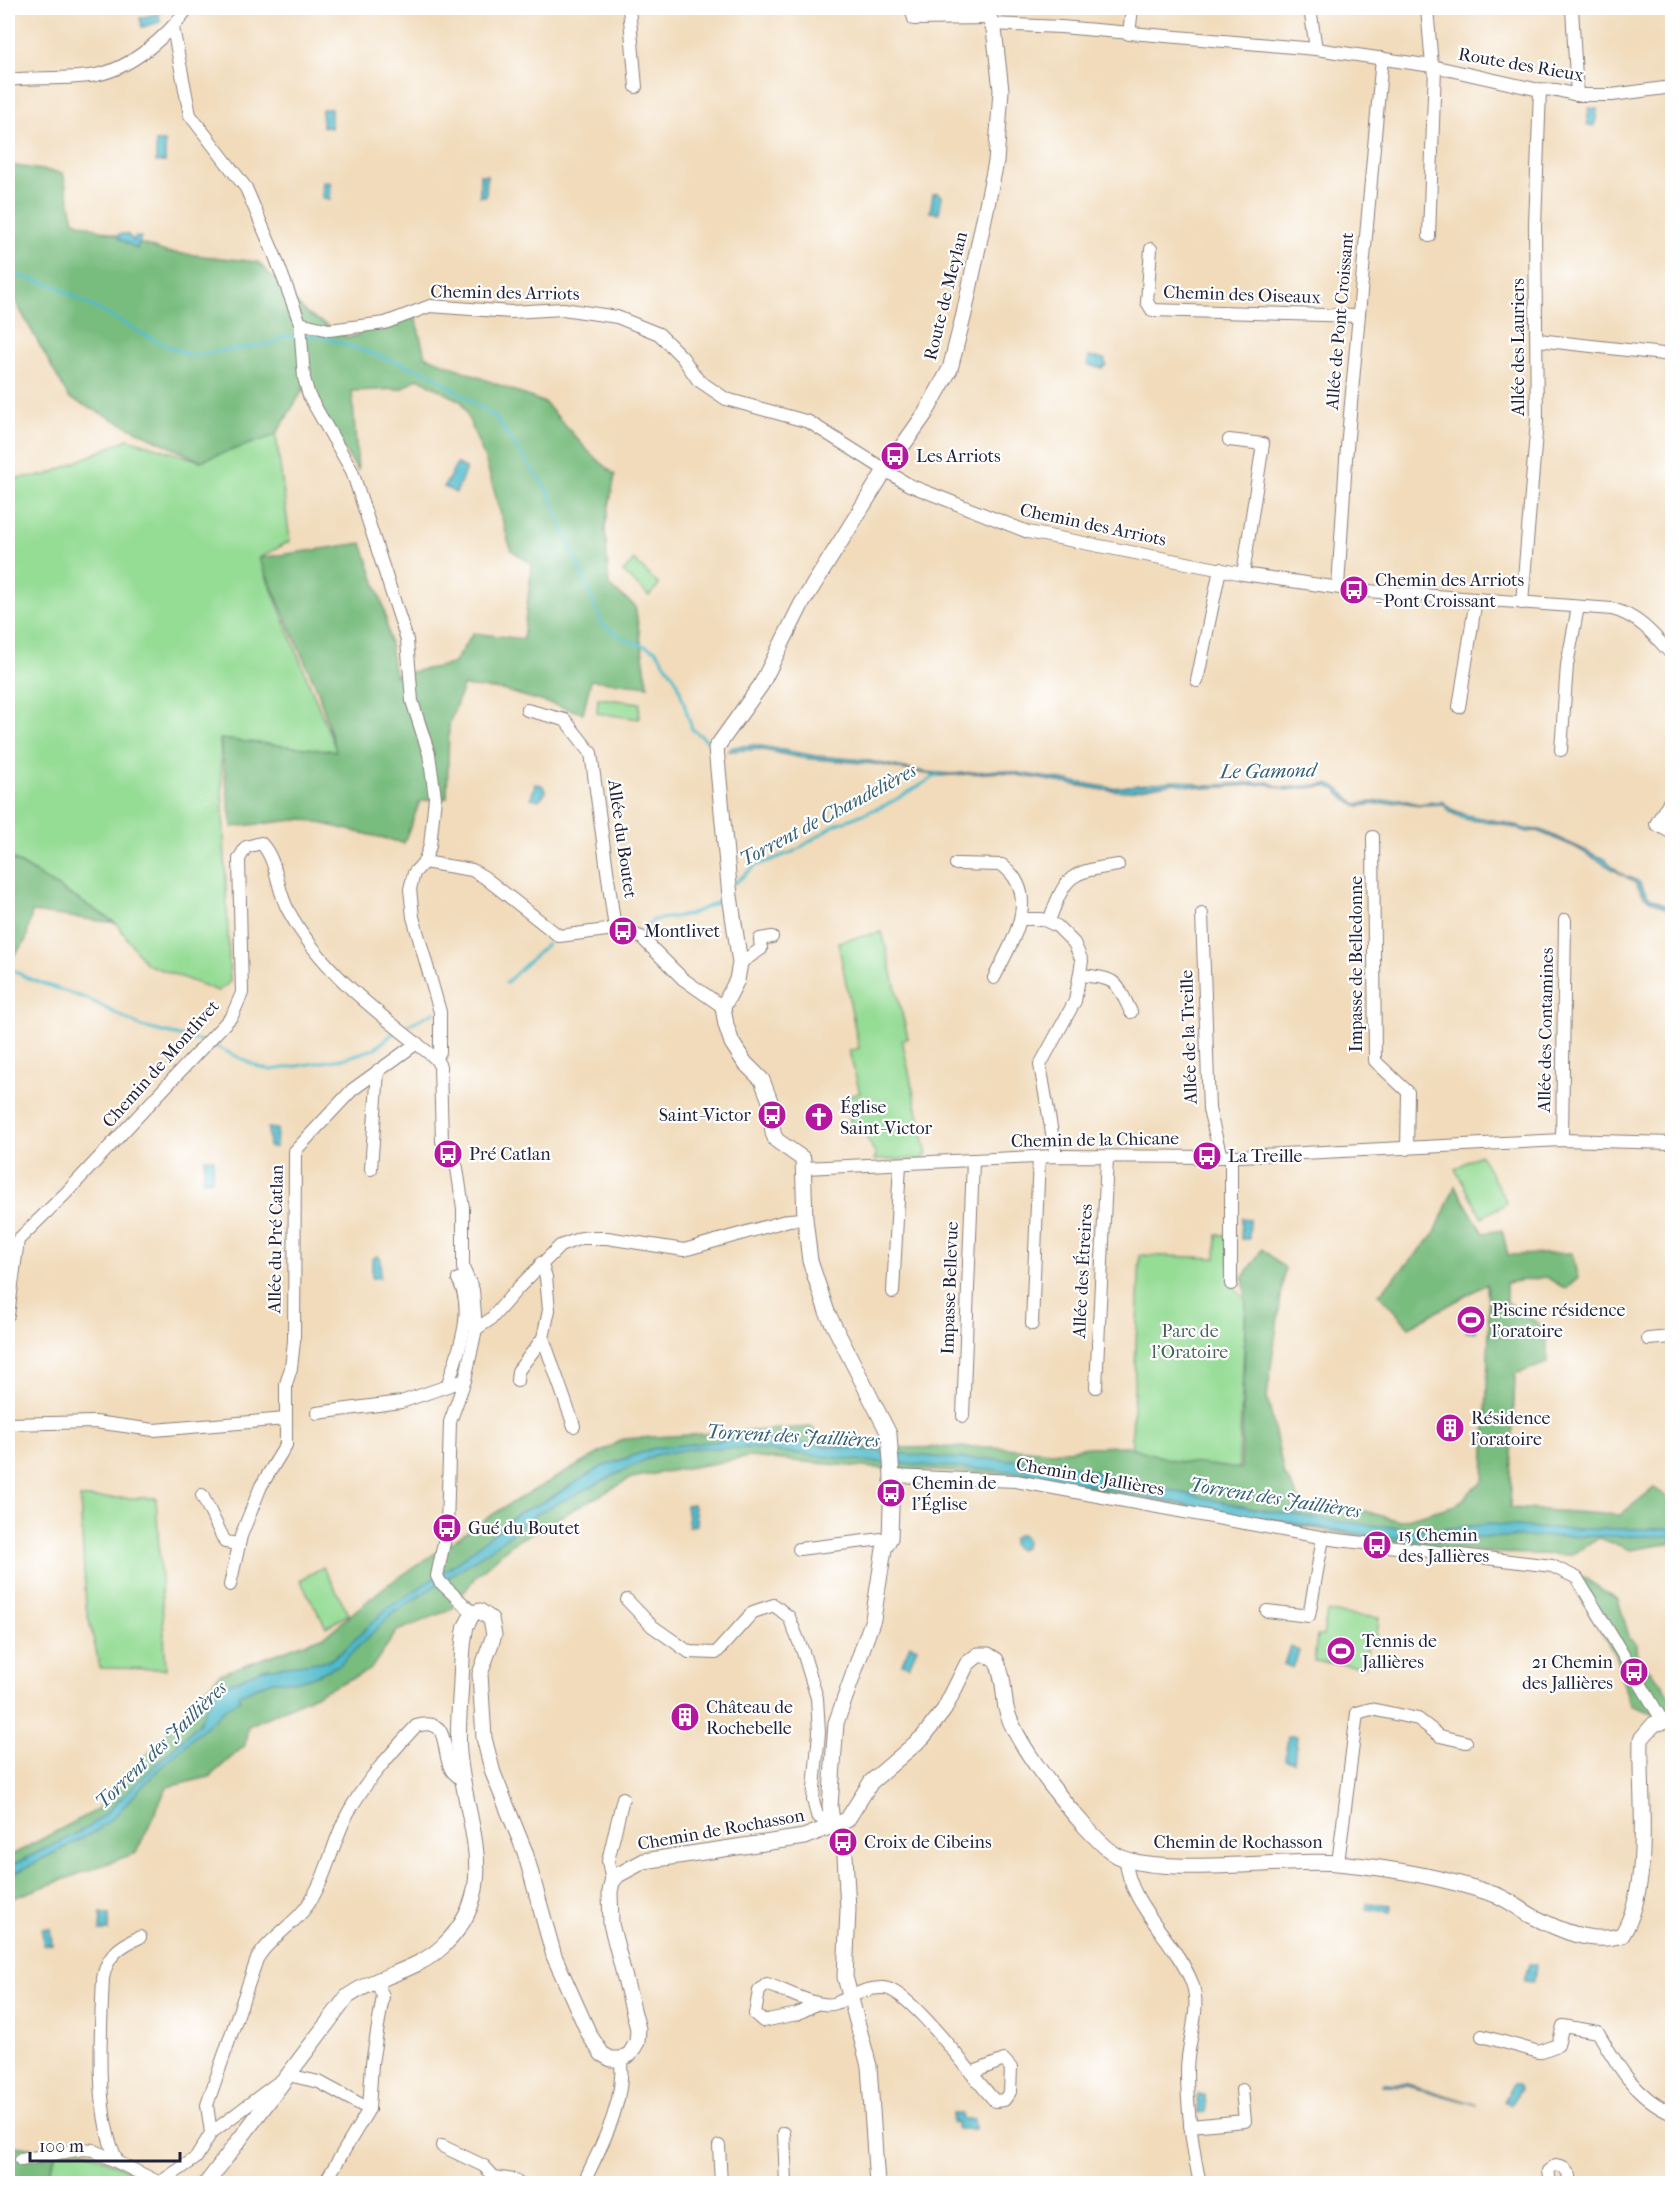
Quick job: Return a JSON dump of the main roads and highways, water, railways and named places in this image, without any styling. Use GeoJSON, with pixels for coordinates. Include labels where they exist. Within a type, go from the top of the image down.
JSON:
{"type":"FeatureCollection","features":[{"type":"Feature","properties":{"kind":"water"},"geometry":{"type":"Polygon","coordinates":[[[159,13],[160,22],[142,27],[140,18],[159,13]]]}},
{"type":"Feature","properties":{"kind":"water"},"geometry":{"type":"Polygon","coordinates":[[[1589,108],[1597,109],[1595,126],[1587,125],[1589,108]]]}},
{"type":"Feature","properties":{"kind":"water"},"geometry":{"type":"Polygon","coordinates":[[[322,109],[331,109],[331,128],[322,126],[322,109]]]}},
{"type":"Feature","properties":{"kind":"water"},"geometry":{"type":"Polygon","coordinates":[[[156,142],[165,142],[165,162],[156,162],[156,142]]]}},
{"type":"Feature","properties":{"kind":"water"},"geometry":{"type":"Polygon","coordinates":[[[480,175],[487,175],[486,196],[480,196],[480,175]]]}},
{"type":"Feature","properties":{"kind":"water"},"geometry":{"type":"Polygon","coordinates":[[[323,181],[331,183],[330,199],[322,198],[323,181]]]}},
{"type":"Feature","properties":{"kind":"water"},"geometry":{"type":"Polygon","coordinates":[[[938,193],[942,196],[939,213],[930,212],[933,194],[938,193]]]}},
{"type":"Feature","properties":{"kind":"water"},"geometry":{"type":"Polygon","coordinates":[[[119,234],[127,234],[134,241],[135,237],[141,237],[137,249],[118,238],[119,234]]]}},
{"type":"Feature","properties":{"kind":"water"},"geometry":{"type":"Polygon","coordinates":[[[1089,357],[1104,359],[1106,365],[1102,368],[1087,365],[1089,357]]]}},
{"type":"Feature","properties":{"kind":"water"},"geometry":{"type":"Polygon","coordinates":[[[457,464],[466,468],[456,493],[444,487],[457,464]]]}},
{"type":"Feature","properties":{"kind":"water"},"geometry":{"type":"Polygon","coordinates":[[[755,745],[816,756],[865,760],[924,772],[952,774],[1000,770],[1112,788],[1181,780],[1204,786],[1268,782],[1281,788],[1328,784],[1335,786],[1356,804],[1400,799],[1418,804],[1442,801],[1451,809],[1466,815],[1525,829],[1541,830],[1604,859],[1623,875],[1575,847],[1537,831],[1527,832],[1502,824],[1464,819],[1448,811],[1444,804],[1420,805],[1400,802],[1356,806],[1337,790],[1326,786],[1286,790],[1268,784],[1204,788],[1174,783],[1129,791],[1103,790],[1001,772],[937,776],[875,764],[802,758],[759,749],[728,751],[732,747],[755,745]]]}},
{"type":"Feature","properties":{"kind":"water"},"geometry":{"type":"Polygon","coordinates":[[[535,784],[542,785],[546,792],[539,800],[531,798],[535,784]]]}},
{"type":"Feature","properties":{"kind":"water"},"geometry":{"type":"Polygon","coordinates":[[[1623,875],[1638,881],[1648,896],[1672,909],[1672,912],[1645,897],[1635,882],[1623,875]]]}},
{"type":"Feature","properties":{"kind":"water"},"geometry":{"type":"Polygon","coordinates":[[[268,1128],[277,1129],[276,1147],[269,1147],[268,1128]]]}},
{"type":"Feature","properties":{"kind":"water"},"geometry":{"type":"Polygon","coordinates":[[[205,1158],[214,1159],[212,1180],[203,1180],[205,1158]]]}},
{"type":"Feature","properties":{"kind":"water"},"geometry":{"type":"Polygon","coordinates":[[[1242,1218],[1250,1219],[1249,1239],[1241,1239],[1242,1218]]]}},
{"type":"Feature","properties":{"kind":"water"},"geometry":{"type":"Polygon","coordinates":[[[377,1256],[381,1259],[380,1278],[372,1278],[372,1259],[377,1256]]]}},
{"type":"Feature","properties":{"kind":"water","name":"Piscine résidence l'oratoire"},"geometry":{"type":"Polygon","coordinates":[[[1465,1308],[1476,1308],[1476,1332],[1466,1332],[1465,1308]]]}},
{"type":"Feature","properties":{"kind":"water"},"geometry":{"type":"Polygon","coordinates":[[[749,1438],[943,1458],[1057,1461],[1130,1481],[1250,1508],[1399,1528],[1436,1530],[1491,1524],[1552,1529],[1672,1529],[1672,1536],[1475,1537],[1472,1541],[1415,1540],[1347,1532],[1229,1513],[1022,1472],[873,1462],[746,1448],[694,1448],[655,1455],[538,1513],[487,1552],[392,1614],[339,1665],[298,1681],[272,1681],[239,1695],[241,1700],[227,1707],[157,1771],[115,1816],[96,1831],[8,1877],[8,1867],[89,1827],[109,1810],[199,1723],[212,1696],[221,1687],[263,1669],[328,1661],[342,1652],[384,1611],[459,1561],[519,1513],[545,1501],[601,1467],[655,1448],[749,1438]]]}},
{"type":"Feature","properties":{"kind":"water"},"geometry":{"type":"Polygon","coordinates":[[[693,1504],[697,1525],[689,1526],[686,1505],[693,1504]]]}},
{"type":"Feature","properties":{"kind":"water"},"geometry":{"type":"Polygon","coordinates":[[[1016,1535],[1022,1535],[1026,1542],[1022,1549],[1016,1549],[1012,1545],[1012,1539],[1016,1535]]]}},
{"type":"Feature","properties":{"kind":"water"},"geometry":{"type":"Polygon","coordinates":[[[910,1645],[917,1648],[909,1666],[902,1663],[910,1645]]]}},
{"type":"Feature","properties":{"kind":"water"},"geometry":{"type":"Polygon","coordinates":[[[1290,1647],[1299,1651],[1293,1668],[1284,1664],[1290,1647]]]}},
{"type":"Feature","properties":{"kind":"water"},"geometry":{"type":"Polygon","coordinates":[[[1288,1736],[1297,1736],[1294,1762],[1285,1760],[1288,1736]]]}},
{"type":"Feature","properties":{"kind":"water"},"geometry":{"type":"Polygon","coordinates":[[[1367,1903],[1391,1905],[1390,1912],[1367,1909],[1367,1903]]]}},
{"type":"Feature","properties":{"kind":"water"},"geometry":{"type":"Polygon","coordinates":[[[101,1913],[109,1915],[109,1931],[100,1931],[101,1913]]]}},
{"type":"Feature","properties":{"kind":"water"},"geometry":{"type":"Polygon","coordinates":[[[50,1928],[52,1944],[43,1945],[42,1929],[50,1928]]]}},
{"type":"Feature","properties":{"kind":"water"},"geometry":{"type":"Polygon","coordinates":[[[1529,1964],[1536,1964],[1534,1982],[1524,1981],[1529,1964]]]}},
{"type":"Feature","properties":{"kind":"water"},"geometry":{"type":"Polygon","coordinates":[[[1383,2083],[1408,2084],[1478,2105],[1408,2086],[1382,2085],[1383,2083]]]}},
{"type":"Feature","properties":{"kind":"water"},"geometry":{"type":"Polygon","coordinates":[[[1514,2084],[1519,2084],[1521,2088],[1510,2105],[1504,2101],[1514,2084]]]}},
{"type":"Feature","properties":{"kind":"water"},"geometry":{"type":"Polygon","coordinates":[[[1197,2095],[1205,2095],[1206,2112],[1198,2113],[1197,2095]]]}},
{"type":"Feature","properties":{"kind":"water"},"geometry":{"type":"Polygon","coordinates":[[[952,2114],[961,2114],[962,2119],[974,2119],[975,2129],[957,2129],[957,2123],[953,2123],[952,2114]]]}},
{"type":"Feature","properties":{"kind":"waterway"},"geometry":{"type":"LineString","coordinates":[[8,269],[13,274],[55,286],[158,342],[191,356],[275,343],[282,337],[296,336]]}},
{"type":"Feature","properties":{"kind":"waterway"},"geometry":{"type":"LineString","coordinates":[[303,335],[323,337],[431,374],[495,417],[549,493],[603,625],[624,639],[656,650],[677,681],[692,729],[713,745]]}},
{"type":"Feature","properties":{"kind":"waterway","name":"Torrent de Chandelières"},"geometry":{"type":"LineString","coordinates":[[735,883],[755,866],[795,851],[835,825],[886,805],[938,775]]}},
{"type":"Feature","properties":{"kind":"waterway","name":"Torrent de Chandelières"},"geometry":{"type":"LineString","coordinates":[[643,930],[653,920],[688,915],[725,899]]}},
{"type":"Feature","properties":{"kind":"waterway","name":"Torrent de Chandelières"},"geometry":{"type":"LineString","coordinates":[[506,983],[547,944]]}},
{"type":"Feature","properties":{"kind":"waterway","name":"Torrent de Chandelières"},"geometry":{"type":"LineString","coordinates":[[8,967],[27,978],[90,1000],[142,1027],[201,1041]]}},
{"type":"Feature","properties":{"kind":"waterway","name":"Torrent de Chandelières"},"geometry":{"type":"LineString","coordinates":[[406,1026],[436,1011]]}},
{"type":"Feature","properties":{"kind":"waterway","name":"Torrent de Chandelières"},"geometry":{"type":"LineString","coordinates":[[211,1044],[261,1068],[272,1070],[342,1059],[374,1049],[395,1032]]}},
{"type":"Feature","properties":{"kind":"place","name":"Les Arriots"},"geometry":{"type":"Point","coordinates":[895,456]}},
{"type":"Feature","properties":{"kind":"place","name":"Chemin des Arriots - Pont Croissant"},"geometry":{"type":"Point","coordinates":[1354,590]}},
{"type":"Feature","properties":{"kind":"place","name":"Montlivet"},"geometry":{"type":"Point","coordinates":[623,931]}},
{"type":"Feature","properties":{"kind":"place","name":"Saint-Victor"},"geometry":{"type":"Point","coordinates":[772,1115]}},
{"type":"Feature","properties":{"kind":"place","name":"Église Saint-Victor"},"geometry":{"type":"Point","coordinates":[819,1117]}},
{"type":"Feature","properties":{"kind":"place","name":"Pré Catlan"},"geometry":{"type":"Point","coordinates":[448,1154]}},
{"type":"Feature","properties":{"kind":"place","name":"La Treille"},"geometry":{"type":"Point","coordinates":[1207,1156]}},
{"type":"Feature","properties":{"kind":"place","name":"Piscine résidence l'oratoire"},"geometry":{"type":"Point","coordinates":[1471,1320]}},
{"type":"Feature","properties":{"kind":"place","name":"Résidence l'oratoire"},"geometry":{"type":"Point","coordinates":[1450,1428]}},
{"type":"Feature","properties":{"kind":"place","name":"Chemin de l'Église"},"geometry":{"type":"Point","coordinates":[891,1493]}},
{"type":"Feature","properties":{"kind":"place","name":"Gué du Boutet"},"geometry":{"type":"Point","coordinates":[447,1528]}},
{"type":"Feature","properties":{"kind":"place","name":"15 Chemin des Jallières"},"geometry":{"type":"Point","coordinates":[1377,1545]}},
{"type":"Feature","properties":{"kind":"place","name":"Tennis de Jallières"},"geometry":{"type":"Point","coordinates":[1341,1651]}},
{"type":"Feature","properties":{"kind":"place","name":"21 Chemin des Jallières"},"geometry":{"type":"Point","coordinates":[1634,1672]}},
{"type":"Feature","properties":{"kind":"place","name":"Château de Rochebelle"},"geometry":{"type":"Point","coordinates":[685,1717]}},
{"type":"Feature","properties":{"kind":"place","name":"Croix de Cibeins"},"geometry":{"type":"Point","coordinates":[843,1842]}},
{"type":"Feature","properties":{"kind":"water label","name":"Le Gamond"},"geometry":{"type":"Point","coordinates":[1268,771]}},
{"type":"Feature","properties":{"kind":"water label","name":"Torrent des Jaillières"},"geometry":{"type":"Point","coordinates":[793,1436]}},
{"type":"Feature","properties":{"kind":"water label","name":"Torrent des Jaillières"},"geometry":{"type":"Point","coordinates":[1275,1498]}},
{"type":"Feature","properties":{"kind":"water label","name":"Torrent des Jaillières"},"geometry":{"type":"Point","coordinates":[161,1745]}},
{"type":"Feature","properties":{"kind":"park label","name":"Parc de l'Oratoire"},"geometry":{"type":"Point","coordinates":[1190,1341]}}]}
